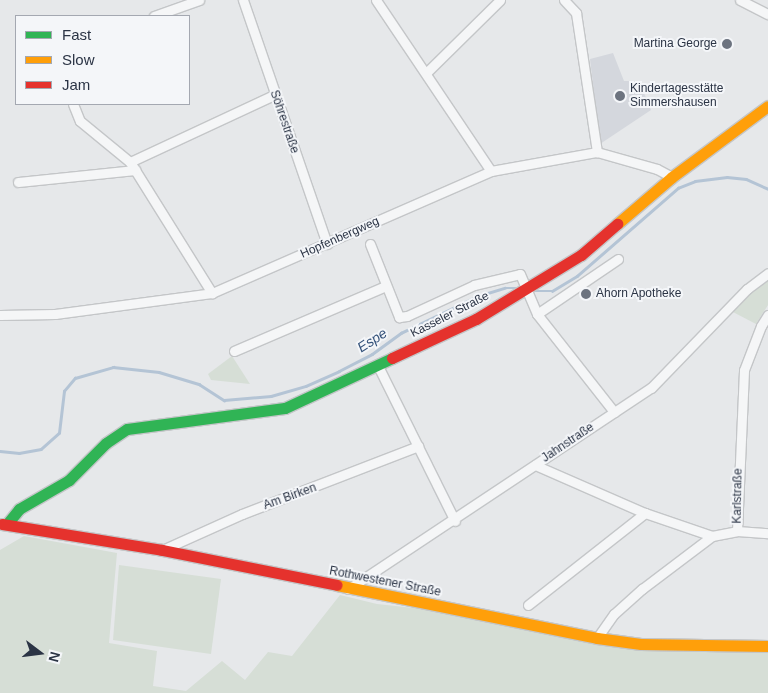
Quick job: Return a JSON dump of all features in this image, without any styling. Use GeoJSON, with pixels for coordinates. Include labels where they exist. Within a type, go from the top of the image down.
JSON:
{"type":"FeatureCollection","features":[{"type":"Feature","properties":{"kind":"street"},"geometry":{"type":"LineString","coordinates":[[157,15],[198,0]]}},
{"type":"Feature","properties":{"kind":"street","name":"Söhrestraße"},"geometry":{"type":"LineString","coordinates":[[243,0],[274,95],[327,244]]}},
{"type":"Feature","properties":{"kind":"street"},"geometry":{"type":"LineString","coordinates":[[376,0],[491,171]]}},
{"type":"Feature","properties":{"kind":"street"},"geometry":{"type":"LineString","coordinates":[[426,74],[500,0]]}},
{"type":"Feature","properties":{"kind":"street"},"geometry":{"type":"LineString","coordinates":[[564,0],[576,13],[597,152]]}},
{"type":"Feature","properties":{"kind":"street"},"geometry":{"type":"LineString","coordinates":[[740,0],[768,14]]}},
{"type":"Feature","properties":{"kind":"street"},"geometry":{"type":"LineString","coordinates":[[18,182],[133,166],[274,95]]}},
{"type":"Feature","properties":{"kind":"street"},"geometry":{"type":"LineString","coordinates":[[73,105],[80,122],[133,166],[212,293]]}},
{"type":"Feature","properties":{"kind":"street","name":"Kasseler Straße"},"geometry":{"type":"LineString","coordinates":[[4,524],[19,509],[69,480],[106,443],[127,430],[285,408],[476,319],[581,255],[672,177],[768,106]]}},
{"type":"Feature","properties":{"kind":"street","name":"Hopfenbergweg"},"geometry":{"type":"LineString","coordinates":[[0,315],[55,314],[212,293],[491,171],[597,152],[657,169],[672,177]]}},
{"type":"Feature","properties":{"kind":"street"},"geometry":{"type":"LineString","coordinates":[[370,244],[399,317],[474,285],[519,274],[528,288],[537,314],[614,412]]}},
{"type":"Feature","properties":{"kind":"street"},"geometry":{"type":"LineString","coordinates":[[537,314],[618,259]]}},
{"type":"Feature","properties":{"kind":"street","name":"Jahnstraße"},"geometry":{"type":"LineString","coordinates":[[348,589],[455,521],[651,388],[747,289],[768,273]]}},
{"type":"Feature","properties":{"kind":"street"},"geometry":{"type":"LineString","coordinates":[[234,350],[386,286]]}},
{"type":"Feature","properties":{"kind":"street","name":"Karlstraße"},"geometry":{"type":"LineString","coordinates":[[597,638],[614,614],[642,588],[712,536],[737,531],[744,370],[768,315]]}},
{"type":"Feature","properties":{"kind":"street"},"geometry":{"type":"LineString","coordinates":[[378,366],[455,521]]}},
{"type":"Feature","properties":{"kind":"street","name":"Am Birken"},"geometry":{"type":"LineString","coordinates":[[162,550],[242,514],[418,446]]}},
{"type":"Feature","properties":{"kind":"street"},"geometry":{"type":"LineString","coordinates":[[536,465],[645,513],[712,536]]}},
{"type":"Feature","properties":{"kind":"street"},"geometry":{"type":"LineString","coordinates":[[528,604],[645,513]]}},
{"type":"Feature","properties":{"kind":"street","name":"Rothwestener Straße"},"geometry":{"type":"LineString","coordinates":[[4,524],[162,550],[597,638],[659,644],[768,646]]}},
{"type":"Feature","properties":{"kind":"street"},"geometry":{"type":"LineString","coordinates":[[737,531],[768,533]]}},
{"type":"Feature","properties":{"kind":"shaded area","name":"Kindertagesstätte Simmershausen"},"geometry":{"type":"Polygon","coordinates":[[[613,53],[624,81],[639,81],[651,110],[600,144],[590,59],[613,53]]]}},
{"type":"Feature","properties":{"kind":"shaded area"},"geometry":{"type":"Polygon","coordinates":[[[768,277],[768,305],[756,324],[731,311],[768,277]]]}},
{"type":"Feature","properties":{"kind":"shaded area"},"geometry":{"type":"Polygon","coordinates":[[[232,356],[250,384],[211,380],[208,374],[232,356]]]}},
{"type":"Feature","properties":{"kind":"shaded area"},"geometry":{"type":"Polygon","coordinates":[[[24,536],[117,553],[109,643],[157,651],[153,686],[186,691],[222,661],[245,680],[268,652],[292,656],[340,595],[377,604],[460,613],[624,640],[768,646],[768,693],[0,693],[0,550],[24,536]]]}},
{"type":"Feature","properties":{"kind":"shaded area"},"geometry":{"type":"Polygon","coordinates":[[[119,565],[221,579],[211,654],[113,640],[119,565]]]}},
{"type":"Feature","properties":{"kind":"waterway","name":"Espe"},"geometry":{"type":"LineString","coordinates":[[531,291],[552,291],[577,276],[678,188],[695,181],[727,177],[746,179],[768,189]]}},
{"type":"Feature","properties":{"kind":"waterway","name":"Espe"},"geometry":{"type":"LineString","coordinates":[[0,451],[19,453],[41,449],[59,433],[64,391],[75,378],[113,367],[159,372],[199,384],[224,400],[271,396],[306,386],[339,371],[372,354],[401,333],[478,296],[505,288],[518,288]]}},
{"type":"Feature","properties":{"kind":"traffic: fast"},"geometry":{"type":"LineString","coordinates":[[7,524],[19,509],[69,480],[106,443],[127,429],[285,408],[392,358]]}},
{"type":"Feature","properties":{"kind":"traffic: slow"},"geometry":{"type":"LineString","coordinates":[[617,224],[672,177],[768,106]]}},
{"type":"Feature","properties":{"kind":"traffic: slow"},"geometry":{"type":"LineString","coordinates":[[337,585],[597,638],[641,644],[768,646]]}},
{"type":"Feature","properties":{"kind":"traffic: jam"},"geometry":{"type":"LineString","coordinates":[[392,358],[476,319],[581,255],[617,224]]}},
{"type":"Feature","properties":{"kind":"traffic: jam"},"geometry":{"type":"LineString","coordinates":[[2,524],[162,550],[337,585]]}},
{"type":"Feature","properties":{"kind":"place","name":"Martina George"},"geometry":{"type":"Point","coordinates":[727,44]}},
{"type":"Feature","properties":{"kind":"place","name":"Kindertagesstätte Simmershausen"},"geometry":{"type":"Point","coordinates":[620,96]}},
{"type":"Feature","properties":{"kind":"place","name":"Ahorn Apotheke"},"geometry":{"type":"Point","coordinates":[586,294]}}]}
